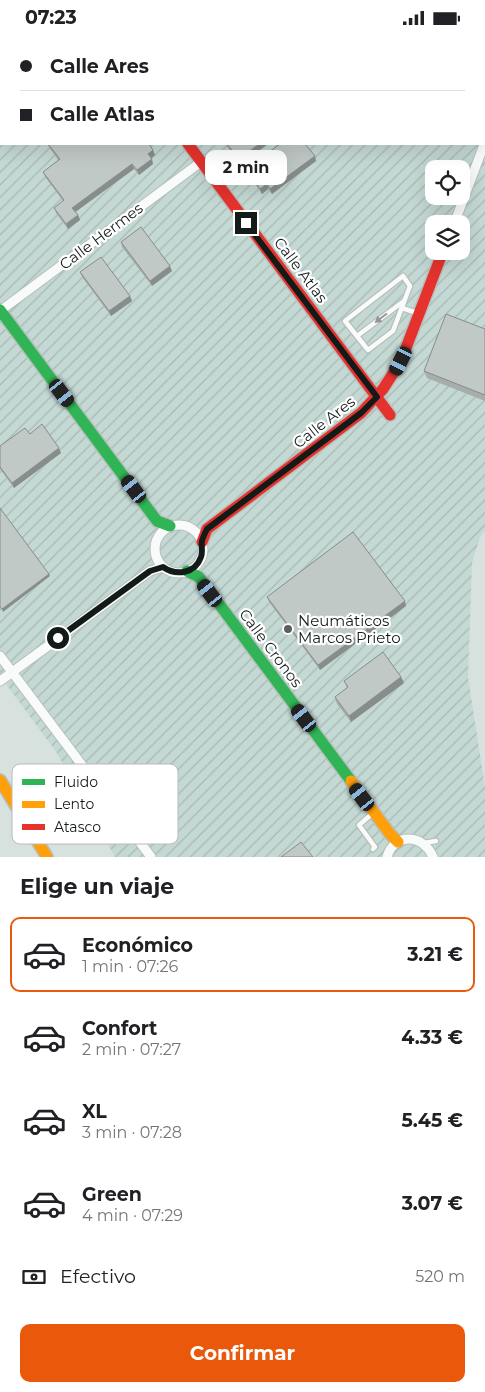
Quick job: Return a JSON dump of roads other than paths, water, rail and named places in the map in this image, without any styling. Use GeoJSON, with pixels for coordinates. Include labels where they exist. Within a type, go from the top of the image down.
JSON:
{"type":"FeatureCollection","features":[{"type":"Feature","properties":{"kind":"street","name":"Calle Atlas"},"geometry":{"type":"LineString","coordinates":[[189,145],[390,415]]}},
{"type":"Feature","properties":{"kind":"street"},"geometry":{"type":"LineString","coordinates":[[457,215],[484,145]]}},
{"type":"Feature","properties":{"kind":"street","name":"Calle Hermes"},"geometry":{"type":"LineString","coordinates":[[0,311],[201,162]]}},
{"type":"Feature","properties":{"kind":"street","name":"Calle Ares"},"geometry":{"type":"LineString","coordinates":[[195,531],[207,529],[361,413],[377,397],[398,369],[440,260]]}},
{"type":"Feature","properties":{"kind":"street"},"geometry":{"type":"LineString","coordinates":[[0,311],[158,521],[160,534]]}},
{"type":"Feature","properties":{"kind":"street"},"geometry":{"type":"LineString","coordinates":[[158,521],[170,526]]}},
{"type":"Feature","properties":{"kind":"street"},"geometry":{"type":"LineString","coordinates":[[150,571],[156,557],[155,545],[160,534],[170,526],[180,524],[195,531],[202,542],[203,549],[198,563],[199,577]]}},
{"type":"Feature","properties":{"kind":"street"},"geometry":{"type":"LineString","coordinates":[[202,542],[207,529]]}},
{"type":"Feature","properties":{"kind":"street"},"geometry":{"type":"LineString","coordinates":[[156,557],[163,567],[174,572],[187,571],[198,563]]}},
{"type":"Feature","properties":{"kind":"street"},"geometry":{"type":"LineString","coordinates":[[0,681],[150,571],[163,567]]}},
{"type":"Feature","properties":{"kind":"street","name":"Calle Cronos"},"geometry":{"type":"LineString","coordinates":[[187,571],[199,577],[374,812],[393,841]]}},
{"type":"Feature","properties":{"kind":"street"},"geometry":{"type":"LineString","coordinates":[[0,656],[81,764]]}},
{"type":"Feature","properties":{"kind":"street"},"geometry":{"type":"LineString","coordinates":[[0,780],[12,800]]}},
{"type":"Feature","properties":{"kind":"street"},"geometry":{"type":"LineString","coordinates":[[387,857],[393,841],[411,839],[424,843],[430,849],[433,857]]}},
{"type":"Feature","properties":{"kind":"street"},"geometry":{"type":"LineString","coordinates":[[39,844],[47,857]]}},
{"type":"Feature","properties":{"kind":"street"},"geometry":{"type":"LineString","coordinates":[[141,844],[151,857]]}},
{"type":"Feature","properties":{"kind":"lane"},"geometry":{"type":"LineString","coordinates":[[403,276],[410,286],[402,308],[392,331],[368,351],[345,321],[403,276]]}},
{"type":"Feature","properties":{"kind":"lane"},"geometry":{"type":"LineString","coordinates":[[357,336],[405,300]]}},
{"type":"Feature","properties":{"kind":"lane"},"geometry":{"type":"LineString","coordinates":[[402,308],[420,313]]}},
{"type":"Feature","properties":{"kind":"lane"},"geometry":{"type":"LineString","coordinates":[[373,849],[375,847],[359,825],[374,812]]}},
{"type":"Feature","properties":{"kind":"lane"},"geometry":{"type":"LineString","coordinates":[[424,843],[436,841]]}},
{"type":"Feature","properties":{"kind":"place","name":"Neumáticos Marcos Prieto"},"geometry":{"type":"Point","coordinates":[288,629]}}]}
